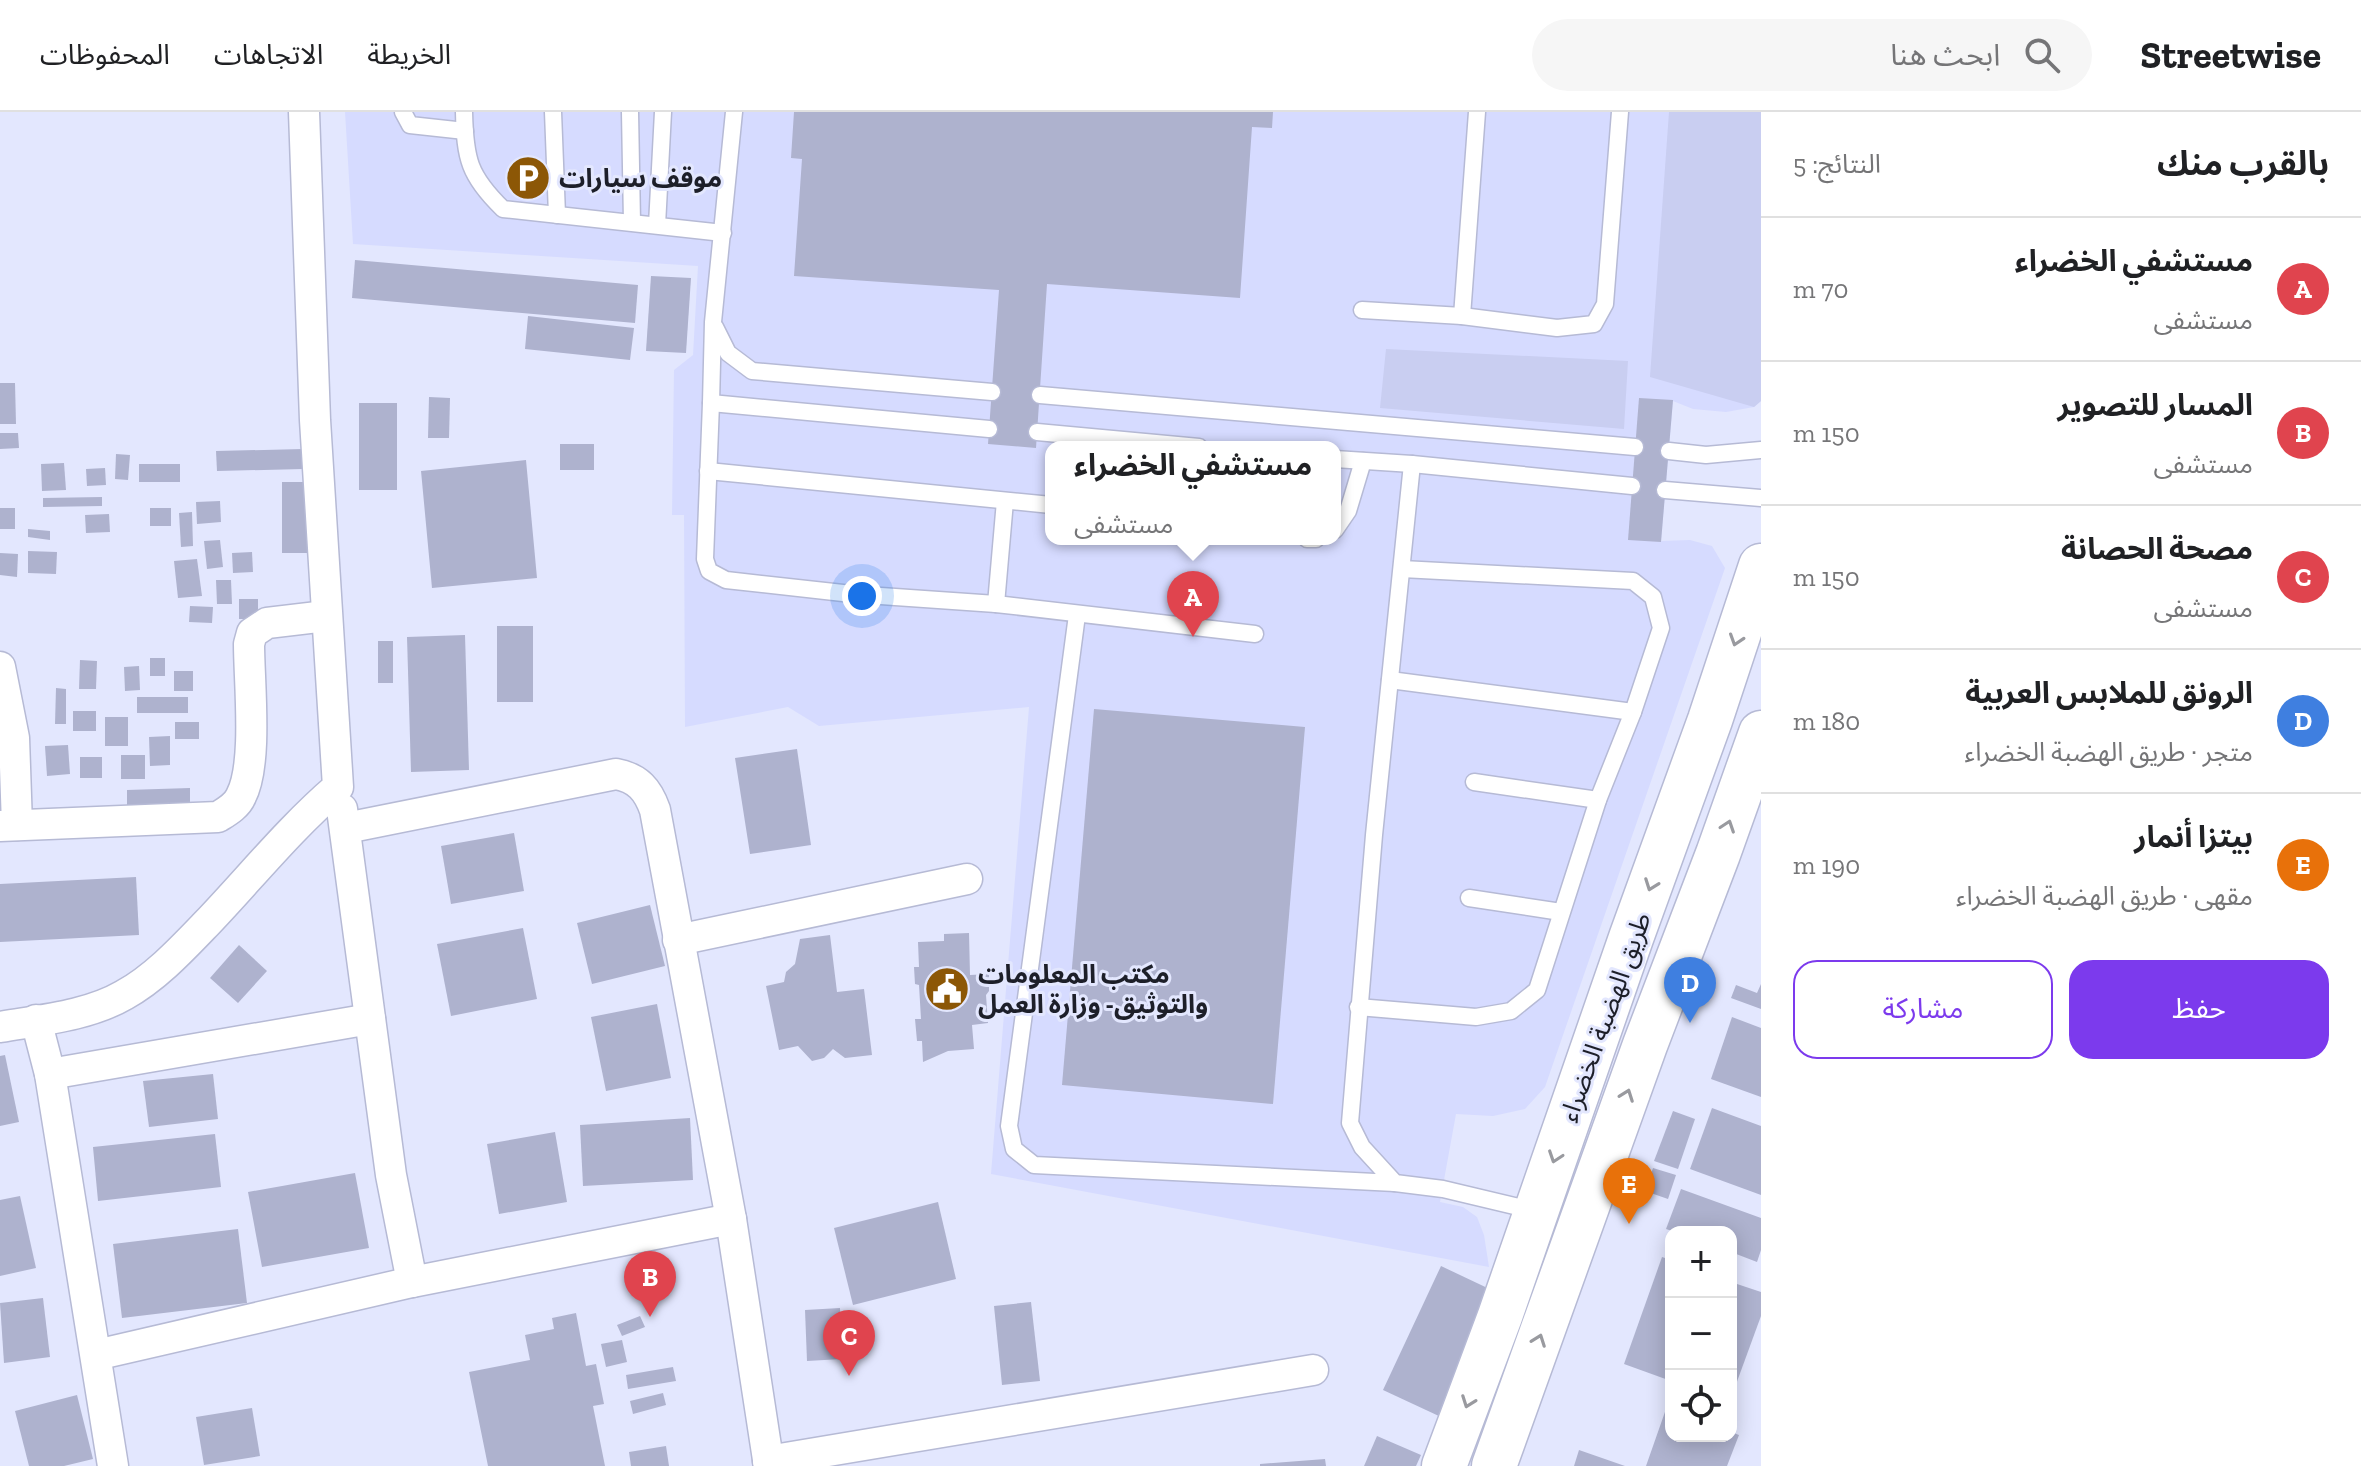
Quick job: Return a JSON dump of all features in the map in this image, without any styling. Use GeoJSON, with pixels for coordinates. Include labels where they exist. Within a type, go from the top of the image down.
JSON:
{"type":"FeatureCollection","features":[{"type":"Feature","properties":{"kind":"main road","name":"طريق الهضبة الخضراء"},"geometry":{"type":"LineString","coordinates":[[1444,1466],[1537,1212],[1761,566]]}},
{"type":"Feature","properties":{"kind":"main road","name":"طريق الهضبة الخضراء"},"geometry":{"type":"LineString","coordinates":[[1494,1466],[1664,992],[1761,733]]}},
{"type":"Feature","properties":{"kind":"street"},"geometry":{"type":"LineString","coordinates":[[304,112],[315,420],[338,787],[391,1175],[412,1282]]}},
{"type":"Feature","properties":{"kind":"street"},"geometry":{"type":"LineString","coordinates":[[0,667],[14,738],[9,826],[218,817],[241,796],[248,773],[249,644],[252,633],[267,623],[326,616]]}},
{"type":"Feature","properties":{"kind":"street"},"geometry":{"type":"LineString","coordinates":[[346,828],[616,774],[633,778],[646,791],[655,810],[731,1219],[769,1464],[1313,1370]]}},
{"type":"Feature","properties":{"kind":"street"},"geometry":{"type":"LineString","coordinates":[[0,1027],[86,1010],[123,996],[159,970],[191,940],[283,839],[338,787]]}},
{"type":"Feature","properties":{"kind":"street"},"geometry":{"type":"LineString","coordinates":[[678,940],[967,879]]}},
{"type":"Feature","properties":{"kind":"street"},"geometry":{"type":"LineString","coordinates":[[50,1074],[370,1019]]}},
{"type":"Feature","properties":{"kind":"street"},"geometry":{"type":"LineString","coordinates":[[36,1020],[50,1074],[113,1466]]}},
{"type":"Feature","properties":{"kind":"street"},"geometry":{"type":"LineString","coordinates":[[96,1355],[412,1282],[731,1219]]}},
{"type":"Feature","properties":{"kind":"lane"},"geometry":{"type":"LineString","coordinates":[[403,112],[410,125],[465,131]]}},
{"type":"Feature","properties":{"kind":"lane"},"geometry":{"type":"LineString","coordinates":[[464,112],[470,165],[481,188],[503,209],[723,233]]}},
{"type":"Feature","properties":{"kind":"lane"},"geometry":{"type":"LineString","coordinates":[[553,112],[557,215]]}},
{"type":"Feature","properties":{"kind":"lane"},"geometry":{"type":"LineString","coordinates":[[630,112],[632,222]]}},
{"type":"Feature","properties":{"kind":"lane"},"geometry":{"type":"LineString","coordinates":[[657,225],[663,112]]}},
{"type":"Feature","properties":{"kind":"lane"},"geometry":{"type":"LineString","coordinates":[[734,112],[713,322],[705,559],[709,571],[726,580],[852,594],[996,604],[1255,634]]}},
{"type":"Feature","properties":{"kind":"lane"},"geometry":{"type":"LineString","coordinates":[[1462,316],[1477,112]]}},
{"type":"Feature","properties":{"kind":"lane"},"geometry":{"type":"LineString","coordinates":[[1362,310],[1462,316],[1557,328],[1594,324],[1605,304],[1620,112]]}},
{"type":"Feature","properties":{"kind":"lane"},"geometry":{"type":"LineString","coordinates":[[713,322],[728,353],[752,371],[992,392]]}},
{"type":"Feature","properties":{"kind":"lane"},"geometry":{"type":"LineString","coordinates":[[1040,395],[1635,447]]}},
{"type":"Feature","properties":{"kind":"lane"},"geometry":{"type":"LineString","coordinates":[[711,403],[989,429]]}},
{"type":"Feature","properties":{"kind":"lane"},"geometry":{"type":"LineString","coordinates":[[1037,432],[1134,441]]}},
{"type":"Feature","properties":{"kind":"lane"},"geometry":{"type":"LineString","coordinates":[[1669,451],[1706,455],[1761,450]]}},
{"type":"Feature","properties":{"kind":"lane"},"geometry":{"type":"LineString","coordinates":[[1341,459],[1632,486]]}},
{"type":"Feature","properties":{"kind":"lane"},"geometry":{"type":"LineString","coordinates":[[1341,521],[1348,511],[1363,461]]}},
{"type":"Feature","properties":{"kind":"lane"},"geometry":{"type":"LineString","coordinates":[[1395,1183],[1362,1147],[1350,1123],[1358,1007],[1412,464]]}},
{"type":"Feature","properties":{"kind":"lane"},"geometry":{"type":"LineString","coordinates":[[708,471],[1045,504]]}},
{"type":"Feature","properties":{"kind":"lane"},"geometry":{"type":"LineString","coordinates":[[1665,490],[1761,498]]}},
{"type":"Feature","properties":{"kind":"lane"},"geometry":{"type":"LineString","coordinates":[[996,604],[1005,501]]}},
{"type":"Feature","properties":{"kind":"lane"},"geometry":{"type":"LineString","coordinates":[[1358,1007],[1476,1017],[1511,1011],[1537,990],[1598,800],[1633,712],[1661,628],[1653,597],[1633,581],[1402,569]]}},
{"type":"Feature","properties":{"kind":"lane"},"geometry":{"type":"LineString","coordinates":[[1077,615],[1009,1126],[1014,1149],[1034,1165],[1395,1183],[1443,1189],[1537,1212]]}},
{"type":"Feature","properties":{"kind":"lane"},"geometry":{"type":"LineString","coordinates":[[1390,680],[1633,712]]}},
{"type":"Feature","properties":{"kind":"lane"},"geometry":{"type":"LineString","coordinates":[[1474,782],[1598,800]]}},
{"type":"Feature","properties":{"kind":"lane"},"geometry":{"type":"LineString","coordinates":[[1469,898],[1561,912]]}},
{"type":"Feature","properties":{"kind":"shaded area"},"geometry":{"type":"Polygon","coordinates":[[[345,112],[1761,112],[1761,401],[1754,407],[1726,412],[1693,409],[1673,401],[1661,541],[1690,540],[1712,546],[1725,568],[1545,1087],[1525,1109],[1493,1116],[1456,1114],[1440,1202],[1463,1207],[1477,1217],[1484,1235],[1489,1267],[991,1174],[1029,707],[819,726],[788,707],[685,727],[684,515],[672,515],[674,370],[693,355],[698,266],[353,244],[345,112]]]}},
{"type":"Feature","properties":{"kind":"shaded area"},"geometry":{"type":"Polygon","coordinates":[[[1669,112],[1761,112],[1761,401],[1754,407],[1650,377],[1669,112]]]}},
{"type":"Feature","properties":{"kind":"shaded area"},"geometry":{"type":"Polygon","coordinates":[[[1386,349],[1628,361],[1624,429],[1380,408],[1386,349]]]}},
{"type":"Feature","properties":{"kind":"building"},"geometry":{"type":"Polygon","coordinates":[[[794,112],[1273,112],[1272,128],[1252,127],[1240,298],[1047,284],[1036,448],[988,444],[999,290],[794,276],[802,159],[791,158],[794,112]]]}},
{"type":"Feature","properties":{"kind":"building"},"geometry":{"type":"Polygon","coordinates":[[[355,260],[638,285],[635,323],[352,298],[355,260]]]}},
{"type":"Feature","properties":{"kind":"building"},"geometry":{"type":"Polygon","coordinates":[[[651,276],[691,278],[686,353],[646,351],[651,276]]]}},
{"type":"Feature","properties":{"kind":"building"},"geometry":{"type":"Polygon","coordinates":[[[528,316],[634,328],[630,360],[525,349],[528,316]]]}},
{"type":"Feature","properties":{"kind":"building"},"geometry":{"type":"Polygon","coordinates":[[[0,383],[15,383],[16,424],[0,424],[0,383]]]}},
{"type":"Feature","properties":{"kind":"building"},"geometry":{"type":"Polygon","coordinates":[[[429,397],[450,398],[449,438],[428,438],[429,397]]]}},
{"type":"Feature","properties":{"kind":"building"},"geometry":{"type":"Polygon","coordinates":[[[1639,398],[1673,400],[1661,542],[1628,540],[1639,398]]]}},
{"type":"Feature","properties":{"kind":"building"},"geometry":{"type":"Polygon","coordinates":[[[359,403],[397,403],[397,490],[359,490],[359,403]]]}},
{"type":"Feature","properties":{"kind":"building"},"geometry":{"type":"Polygon","coordinates":[[[0,433],[18,433],[19,448],[0,449],[0,433]]]}},
{"type":"Feature","properties":{"kind":"building"},"geometry":{"type":"Polygon","coordinates":[[[560,444],[594,444],[594,470],[560,470],[560,444]]]}},
{"type":"Feature","properties":{"kind":"building"},"geometry":{"type":"Polygon","coordinates":[[[303,449],[303,469],[217,471],[216,451],[303,449]]]}},
{"type":"Feature","properties":{"kind":"building"},"geometry":{"type":"Polygon","coordinates":[[[116,454],[130,455],[128,480],[115,479],[116,454]]]}},
{"type":"Feature","properties":{"kind":"building"},"geometry":{"type":"Polygon","coordinates":[[[526,460],[537,578],[432,588],[421,471],[526,460]]]}},
{"type":"Feature","properties":{"kind":"building"},"geometry":{"type":"Polygon","coordinates":[[[64,463],[66,490],[42,491],[41,464],[64,463]]]}},
{"type":"Feature","properties":{"kind":"building"},"geometry":{"type":"Polygon","coordinates":[[[139,464],[180,464],[180,482],[139,482],[139,464]]]}},
{"type":"Feature","properties":{"kind":"building"},"geometry":{"type":"Polygon","coordinates":[[[105,468],[106,485],[87,486],[86,469],[105,468]]]}},
{"type":"Feature","properties":{"kind":"building"},"geometry":{"type":"Polygon","coordinates":[[[282,482],[309,482],[309,553],[282,553],[282,482]]]}},
{"type":"Feature","properties":{"kind":"building"},"geometry":{"type":"Polygon","coordinates":[[[102,497],[102,506],[43,507],[43,498],[102,497]]]}},
{"type":"Feature","properties":{"kind":"building"},"geometry":{"type":"Polygon","coordinates":[[[220,501],[221,522],[197,524],[196,502],[220,501]]]}},
{"type":"Feature","properties":{"kind":"building"},"geometry":{"type":"Polygon","coordinates":[[[0,508],[15,508],[15,529],[0,529],[0,508]]]}},
{"type":"Feature","properties":{"kind":"building"},"geometry":{"type":"Polygon","coordinates":[[[150,508],[171,508],[171,526],[150,526],[150,508]]]}},
{"type":"Feature","properties":{"kind":"building"},"geometry":{"type":"Polygon","coordinates":[[[192,512],[193,546],[181,547],[179,513],[192,512]]]}},
{"type":"Feature","properties":{"kind":"building"},"geometry":{"type":"Polygon","coordinates":[[[109,514],[110,532],[86,533],[85,515],[109,514]]]}},
{"type":"Feature","properties":{"kind":"building"},"geometry":{"type":"Polygon","coordinates":[[[28,529],[50,531],[50,540],[28,537],[28,529]]]}},
{"type":"Feature","properties":{"kind":"building"},"geometry":{"type":"Polygon","coordinates":[[[220,540],[223,567],[207,569],[204,541],[220,540]]]}},
{"type":"Feature","properties":{"kind":"building"},"geometry":{"type":"Polygon","coordinates":[[[28,551],[57,552],[56,574],[28,573],[28,551]]]}},
{"type":"Feature","properties":{"kind":"building"},"geometry":{"type":"Polygon","coordinates":[[[252,552],[253,572],[233,573],[232,553],[252,552]]]}},
{"type":"Feature","properties":{"kind":"building"},"geometry":{"type":"Polygon","coordinates":[[[0,553],[18,554],[17,577],[0,575],[0,553]]]}},
{"type":"Feature","properties":{"kind":"building"},"geometry":{"type":"Polygon","coordinates":[[[197,559],[202,596],[178,598],[174,561],[197,559]]]}},
{"type":"Feature","properties":{"kind":"building"},"geometry":{"type":"Polygon","coordinates":[[[216,580],[231,580],[232,604],[217,604],[216,580]]]}},
{"type":"Feature","properties":{"kind":"building"},"geometry":{"type":"Polygon","coordinates":[[[239,599],[258,599],[258,619],[239,619],[239,599]]]}},
{"type":"Feature","properties":{"kind":"building"},"geometry":{"type":"Polygon","coordinates":[[[190,606],[213,607],[212,623],[189,622],[190,606]]]}},
{"type":"Feature","properties":{"kind":"building"},"geometry":{"type":"Polygon","coordinates":[[[497,626],[533,626],[533,702],[497,702],[497,626]]]}},
{"type":"Feature","properties":{"kind":"building"},"geometry":{"type":"Polygon","coordinates":[[[465,635],[469,770],[411,772],[407,637],[465,635]]]}},
{"type":"Feature","properties":{"kind":"building"},"geometry":{"type":"Polygon","coordinates":[[[378,641],[393,641],[393,683],[378,683],[378,641]]]}},
{"type":"Feature","properties":{"kind":"building"},"geometry":{"type":"Polygon","coordinates":[[[150,658],[165,658],[165,676],[150,676],[150,658]]]}},
{"type":"Feature","properties":{"kind":"building"},"geometry":{"type":"Polygon","coordinates":[[[80,660],[97,661],[96,689],[79,689],[80,660]]]}},
{"type":"Feature","properties":{"kind":"building"},"geometry":{"type":"Polygon","coordinates":[[[139,666],[140,690],[125,691],[124,667],[139,666]]]}},
{"type":"Feature","properties":{"kind":"building"},"geometry":{"type":"Polygon","coordinates":[[[174,671],[193,671],[193,691],[174,691],[174,671]]]}},
{"type":"Feature","properties":{"kind":"building"},"geometry":{"type":"Polygon","coordinates":[[[56,688],[66,689],[66,724],[55,724],[56,688]]]}},
{"type":"Feature","properties":{"kind":"building"},"geometry":{"type":"Polygon","coordinates":[[[137,697],[188,697],[188,713],[137,713],[137,697]]]}},
{"type":"Feature","properties":{"kind":"building"},"geometry":{"type":"Polygon","coordinates":[[[1094,709],[1305,727],[1273,1104],[1062,1085],[1094,709]]]}},
{"type":"Feature","properties":{"kind":"building"},"geometry":{"type":"Polygon","coordinates":[[[73,711],[96,711],[96,731],[73,731],[73,711]]]}},
{"type":"Feature","properties":{"kind":"building"},"geometry":{"type":"Polygon","coordinates":[[[105,717],[128,717],[128,746],[105,746],[105,717]]]}},
{"type":"Feature","properties":{"kind":"building"},"geometry":{"type":"Polygon","coordinates":[[[175,722],[199,722],[199,739],[175,739],[175,722]]]}},
{"type":"Feature","properties":{"kind":"building"},"geometry":{"type":"Polygon","coordinates":[[[170,736],[170,765],[150,766],[149,737],[170,736]]]}},
{"type":"Feature","properties":{"kind":"building"},"geometry":{"type":"Polygon","coordinates":[[[68,745],[70,774],[47,776],[45,746],[68,745]]]}},
{"type":"Feature","properties":{"kind":"building"},"geometry":{"type":"Polygon","coordinates":[[[797,749],[811,845],[750,854],[735,758],[797,749]]]}},
{"type":"Feature","properties":{"kind":"building"},"geometry":{"type":"Polygon","coordinates":[[[121,755],[145,755],[145,779],[121,779],[121,755]]]}},
{"type":"Feature","properties":{"kind":"building"},"geometry":{"type":"Polygon","coordinates":[[[80,757],[102,757],[102,778],[80,778],[80,757]]]}},
{"type":"Feature","properties":{"kind":"building"},"geometry":{"type":"Polygon","coordinates":[[[190,788],[190,811],[127,812],[127,790],[190,788]]]}},
{"type":"Feature","properties":{"kind":"building"},"geometry":{"type":"Polygon","coordinates":[[[514,833],[524,891],[451,904],[441,846],[514,833]]]}},
{"type":"Feature","properties":{"kind":"building"},"geometry":{"type":"Polygon","coordinates":[[[136,877],[139,935],[0,942],[0,884],[136,877]]]}},
{"type":"Feature","properties":{"kind":"building"},"geometry":{"type":"Polygon","coordinates":[[[650,905],[665,966],[592,984],[577,923],[650,905]]]}},
{"type":"Feature","properties":{"kind":"building"},"geometry":{"type":"Polygon","coordinates":[[[523,928],[537,999],[451,1016],[437,944],[523,928]]]}},
{"type":"Feature","properties":{"kind":"building"},"geometry":{"type":"Polygon","coordinates":[[[969,933],[970,975],[989,974],[989,991],[986,995],[988,1023],[972,1025],[974,1049],[948,1051],[923,1062],[922,1041],[917,1041],[915,1019],[921,1019],[919,985],[915,984],[914,967],[919,967],[918,942],[944,941],[944,934],[969,933]]]}},
{"type":"Feature","properties":{"kind":"building"},"geometry":{"type":"Polygon","coordinates":[[[830,935],[837,992],[864,989],[872,1055],[845,1058],[833,1049],[824,1058],[812,1061],[798,1046],[779,1050],[766,986],[784,982],[786,972],[795,964],[800,939],[830,935]]]}},
{"type":"Feature","properties":{"kind":"building"},"geometry":{"type":"Polygon","coordinates":[[[239,945],[267,971],[238,1003],[210,978],[239,945]]]}},
{"type":"Feature","properties":{"kind":"building"},"geometry":{"type":"Polygon","coordinates":[[[1761,984],[1761,1009],[1731,998],[1736,985],[1757,993],[1761,984]]]}},
{"type":"Feature","properties":{"kind":"building"},"geometry":{"type":"Polygon","coordinates":[[[657,1004],[671,1078],[606,1091],[591,1017],[657,1004]]]}},
{"type":"Feature","properties":{"kind":"building"},"geometry":{"type":"Polygon","coordinates":[[[1732,1017],[1761,1028],[1761,1097],[1711,1079],[1732,1017]]]}},
{"type":"Feature","properties":{"kind":"building"},"geometry":{"type":"Polygon","coordinates":[[[5,1055],[19,1122],[0,1126],[0,1056],[5,1055]]]}},
{"type":"Feature","properties":{"kind":"building"},"geometry":{"type":"Polygon","coordinates":[[[213,1074],[218,1119],[149,1127],[143,1081],[213,1074]]]}},
{"type":"Feature","properties":{"kind":"building"},"geometry":{"type":"Polygon","coordinates":[[[1712,1108],[1761,1126],[1761,1195],[1690,1169],[1712,1108]]]}},
{"type":"Feature","properties":{"kind":"building"},"geometry":{"type":"Polygon","coordinates":[[[1673,1111],[1695,1119],[1678,1169],[1654,1161],[1673,1111]]]}},
{"type":"Feature","properties":{"kind":"building"},"geometry":{"type":"Polygon","coordinates":[[[690,1118],[693,1180],[583,1186],[580,1125],[690,1118]]]}},
{"type":"Feature","properties":{"kind":"building"},"geometry":{"type":"Polygon","coordinates":[[[555,1132],[567,1202],[499,1214],[487,1144],[555,1132]]]}},
{"type":"Feature","properties":{"kind":"building"},"geometry":{"type":"Polygon","coordinates":[[[215,1134],[221,1187],[98,1201],[93,1147],[215,1134]]]}},
{"type":"Feature","properties":{"kind":"building"},"geometry":{"type":"Polygon","coordinates":[[[1653,1168],[1676,1175],[1668,1199],[1645,1191],[1653,1168]]]}},
{"type":"Feature","properties":{"kind":"building"},"geometry":{"type":"Polygon","coordinates":[[[355,1173],[369,1248],[262,1267],[248,1192],[355,1173]]]}},
{"type":"Feature","properties":{"kind":"building"},"geometry":{"type":"Polygon","coordinates":[[[1681,1189],[1761,1218],[1761,1250],[1757,1262],[1737,1254],[1737,1226],[1667,1226],[1681,1189]]]}},
{"type":"Feature","properties":{"kind":"building"},"geometry":{"type":"Polygon","coordinates":[[[20,1196],[36,1268],[0,1276],[0,1200],[20,1196]]]}},
{"type":"Feature","properties":{"kind":"building"},"geometry":{"type":"Polygon","coordinates":[[[938,1202],[956,1279],[853,1305],[834,1228],[938,1202]]]}},
{"type":"Feature","properties":{"kind":"building"},"geometry":{"type":"Polygon","coordinates":[[[238,1229],[247,1303],[122,1318],[113,1244],[238,1229]]]}},
{"type":"Feature","properties":{"kind":"building"},"geometry":{"type":"Polygon","coordinates":[[[1662,1257],[1665,1258],[1665,1379],[1624,1364],[1662,1257]]]}},
{"type":"Feature","properties":{"kind":"building"},"geometry":{"type":"Polygon","coordinates":[[[1441,1266],[1498,1293],[1441,1417],[1383,1390],[1441,1266]]]}},
{"type":"Feature","properties":{"kind":"building"},"geometry":{"type":"Polygon","coordinates":[[[1737,1284],[1761,1292],[1761,1316],[1737,1382],[1737,1284]]]}},
{"type":"Feature","properties":{"kind":"building"},"geometry":{"type":"Polygon","coordinates":[[[43,1298],[50,1357],[4,1363],[0,1303],[43,1298]]]}},
{"type":"Feature","properties":{"kind":"building"},"geometry":{"type":"Polygon","coordinates":[[[1031,1302],[1040,1381],[1002,1385],[994,1306],[1031,1302]]]}},
{"type":"Feature","properties":{"kind":"building"},"geometry":{"type":"Polygon","coordinates":[[[840,1308],[842,1359],[807,1361],[805,1310],[840,1308]]]}},
{"type":"Feature","properties":{"kind":"building"},"geometry":{"type":"Polygon","coordinates":[[[576,1313],[586,1366],[596,1364],[604,1404],[593,1406],[605,1466],[488,1466],[469,1372],[530,1360],[525,1335],[554,1329],[552,1318],[576,1313]]]}},
{"type":"Feature","properties":{"kind":"building"},"geometry":{"type":"Polygon","coordinates":[[[640,1316],[645,1327],[622,1336],[617,1325],[640,1316]]]}},
{"type":"Feature","properties":{"kind":"building"},"geometry":{"type":"Polygon","coordinates":[[[622,1340],[627,1362],[606,1367],[601,1344],[622,1340]]]}},
{"type":"Feature","properties":{"kind":"building"},"geometry":{"type":"Polygon","coordinates":[[[673,1367],[676,1381],[628,1389],[626,1375],[673,1367]]]}},
{"type":"Feature","properties":{"kind":"building"},"geometry":{"type":"Polygon","coordinates":[[[663,1393],[666,1405],[633,1414],[630,1401],[663,1393]]]}},
{"type":"Feature","properties":{"kind":"building"},"geometry":{"type":"Polygon","coordinates":[[[77,1395],[93,1459],[64,1466],[29,1466],[15,1411],[77,1395]]]}},
{"type":"Feature","properties":{"kind":"building"},"geometry":{"type":"Polygon","coordinates":[[[252,1408],[260,1456],[204,1465],[196,1417],[252,1408]]]}},
{"type":"Feature","properties":{"kind":"building"},"geometry":{"type":"Polygon","coordinates":[[[1665,1412],[1665,1442],[1736,1442],[1727,1466],[1646,1466],[1665,1412]]]}},
{"type":"Feature","properties":{"kind":"building"},"geometry":{"type":"Polygon","coordinates":[[[1377,1436],[1421,1455],[1416,1466],[1364,1466],[1377,1436]]]}},
{"type":"Feature","properties":{"kind":"building"},"geometry":{"type":"Polygon","coordinates":[[[666,1446],[669,1466],[631,1466],[629,1452],[666,1446]]]}},
{"type":"Feature","properties":{"kind":"building"},"geometry":{"type":"Polygon","coordinates":[[[1579,1450],[1625,1466],[1574,1466],[1579,1450]]]}},
{"type":"Feature","properties":{"kind":"building"},"geometry":{"type":"Polygon","coordinates":[[[1325,1459],[1326,1466],[1260,1466],[1260,1464],[1325,1459]]]}},
{"type":"Feature","properties":{"kind":"place","name":"موقف سيارات"},"geometry":{"type":"Point","coordinates":[528,178]}},
{"type":"Feature","properties":{"kind":"place","name":"مستشفي الخضراء"},"geometry":{"type":"Point","coordinates":[1193,637]}},
{"type":"Feature","properties":{"kind":"place","name":"مكتب المعلومات والتوثيق- وزارة العمل"},"geometry":{"type":"Point","coordinates":[947,989]}},
{"type":"Feature","properties":{"kind":"place","name":"الرونق للملابس العربية"},"geometry":{"type":"Point","coordinates":[1690,1023]}},
{"type":"Feature","properties":{"kind":"place","name":"بيتزا أنمار"},"geometry":{"type":"Point","coordinates":[1629,1224]}},
{"type":"Feature","properties":{"kind":"place","name":"المسار للتصوير"},"geometry":{"type":"Point","coordinates":[650,1317]}},
{"type":"Feature","properties":{"kind":"place","name":"مصحة الحصانة"},"geometry":{"type":"Point","coordinates":[849,1376]}}]}
